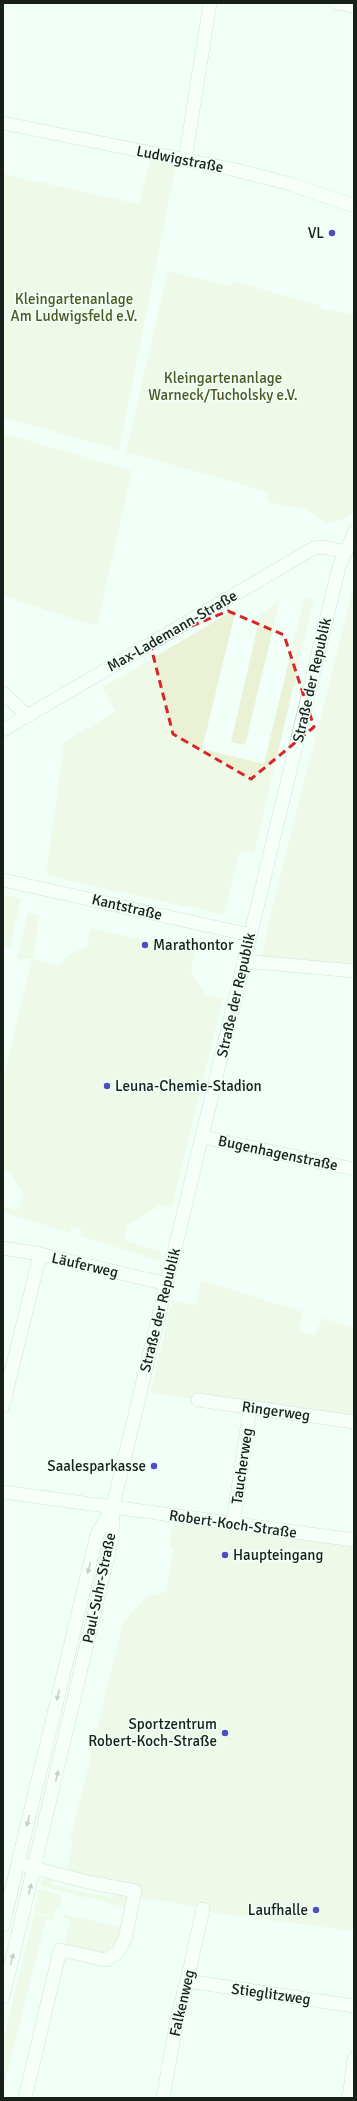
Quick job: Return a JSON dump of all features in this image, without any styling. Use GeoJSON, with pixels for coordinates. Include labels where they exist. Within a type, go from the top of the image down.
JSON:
{"type":"FeatureCollection","features":[{"type":"Feature","properties":{"kind":"street"},"geometry":{"type":"LineString","coordinates":[[185,160],[210,3]]}},
{"type":"Feature","properties":{"kind":"street"},"geometry":{"type":"LineString","coordinates":[[336,3],[354,6]]}},
{"type":"Feature","properties":{"kind":"street","name":"Ludwigstraße"},"geometry":{"type":"LineString","coordinates":[[3,123],[185,160],[290,184],[354,206]]}},
{"type":"Feature","properties":{"kind":"street","name":"Straße der Republik"},"geometry":{"type":"LineString","coordinates":[[113,1506],[338,568],[344,552],[354,534]]}},
{"type":"Feature","properties":{"kind":"street","name":"Max-Lademann-Straße"},"geometry":{"type":"LineString","coordinates":[[3,730],[314,548],[325,547],[344,552]]}},
{"type":"Feature","properties":{"kind":"street"},"geometry":{"type":"LineString","coordinates":[[3,694],[28,716]]}},
{"type":"Feature","properties":{"kind":"street","name":"Kantstraße"},"geometry":{"type":"LineString","coordinates":[[3,880],[250,935]]}},
{"type":"Feature","properties":{"kind":"street"},"geometry":{"type":"LineString","coordinates":[[244,961],[354,972]]}},
{"type":"Feature","properties":{"kind":"street","name":"Bugenhagenstraße"},"geometry":{"type":"LineString","coordinates":[[202,1137],[354,1169]]}},
{"type":"Feature","properties":{"kind":"street","name":"Läuferweg"},"geometry":{"type":"LineString","coordinates":[[3,1248],[40,1254],[167,1284]]}},
{"type":"Feature","properties":{"kind":"street"},"geometry":{"type":"LineString","coordinates":[[3,1406],[40,1254]]}},
{"type":"Feature","properties":{"kind":"street","name":"Ringerweg"},"geometry":{"type":"LineString","coordinates":[[198,1400],[354,1422]]}},
{"type":"Feature","properties":{"kind":"street","name":"Taucherweg"},"geometry":{"type":"LineString","coordinates":[[233,1524],[250,1408]]}},
{"type":"Feature","properties":{"kind":"street","name":"Robert-Koch-Straße"},"geometry":{"type":"LineString","coordinates":[[3,1492],[354,1540]]}},
{"type":"Feature","properties":{"kind":"street","name":"Paul-Suhr-Straße"},"geometry":{"type":"LineString","coordinates":[[3,1925],[97,1535],[113,1506]]}},
{"type":"Feature","properties":{"kind":"street","name":"Paul-Suhr-Straße"},"geometry":{"type":"LineString","coordinates":[[3,1997],[35,1868],[112,1539],[113,1506]]}},
{"type":"Feature","properties":{"kind":"street"},"geometry":{"type":"LineString","coordinates":[[18,1864],[135,1892],[125,1939],[118,1952],[106,1960],[60,1950],[25,2098]]}},
{"type":"Feature","properties":{"kind":"street","name":"Falkenweg"},"geometry":{"type":"LineString","coordinates":[[163,2098],[177,2019],[188,1981],[202,1909]]}},
{"type":"Feature","properties":{"kind":"street","name":"Stieglitzweg"},"geometry":{"type":"LineString","coordinates":[[188,1981],[354,2006]]}},
{"type":"Feature","properties":{"kind":"street"},"geometry":{"type":"LineString","coordinates":[[349,2098],[354,2059]]}},
{"type":"Feature","properties":{"kind":"highlighted area"},"geometry":{"type":"Polygon","coordinates":[[[228,611],[284,635],[314,727],[251,779],[173,734],[150,643],[228,611]]]}},
{"type":"Feature","properties":{"kind":"green space","name":"Kleingartenanlage Am Ludwigsfeld e.V."},"geometry":{"type":"Polygon","coordinates":[[[150,160],[176,165],[119,450],[3,417],[3,174],[139,204],[150,160]]]}},
{"type":"Feature","properties":{"kind":"green space","name":"Kleingartenanlage Warneck/Tucholsky e.V."},"geometry":{"type":"Polygon","coordinates":[[[168,271],[231,286],[233,281],[321,306],[321,309],[354,314],[354,512],[347,518],[326,524],[305,509],[267,502],[268,492],[126,452],[168,271]]]}},
{"type":"Feature","properties":{"kind":"green space"},"geometry":{"type":"Polygon","coordinates":[[[3,433],[132,471],[97,626],[3,596],[3,433]]]}},
{"type":"Feature","properties":{"kind":"green space"},"geometry":{"type":"Polygon","coordinates":[[[354,584],[354,966],[267,958],[262,955],[269,921],[354,584]]]}},
{"type":"Feature","properties":{"kind":"green space"},"geometry":{"type":"Polygon","coordinates":[[[304,598],[314,599],[254,854],[240,850],[224,915],[48,876],[47,868],[64,742],[116,712],[102,688],[236,609],[202,749],[264,764],[304,598]]]}},
{"type":"Feature","properties":{"kind":"green space"},"geometry":{"type":"Polygon","coordinates":[[[280,600],[245,745],[231,742],[261,613],[280,600]]]}},
{"type":"Feature","properties":{"kind":"green space"},"geometry":{"type":"Polygon","coordinates":[[[3,894],[21,899],[10,947],[3,948],[3,894]]]}},
{"type":"Feature","properties":{"kind":"green space","name":"Leuna-Chemie-Stadion"},"geometry":{"type":"Polygon","coordinates":[[[28,913],[39,916],[33,959],[58,965],[73,953],[87,946],[91,928],[195,951],[191,971],[205,995],[223,998],[172,1207],[158,1205],[142,1217],[128,1224],[124,1240],[159,1251],[162,1254],[160,1261],[80,1236],[81,1229],[72,1226],[70,1233],[3,1212],[3,1206],[18,1210],[23,1193],[10,1171],[3,1170],[3,1080],[32,959],[17,959],[28,913]]]}},
{"type":"Feature","properties":{"kind":"green space"},"geometry":{"type":"Polygon","coordinates":[[[201,1280],[303,1312],[298,1330],[314,1335],[323,1318],[354,1328],[354,1421],[150,1393],[172,1301],[196,1305],[201,1280]]]}},
{"type":"Feature","properties":{"kind":"green space","name":"Sportzentrum Robert-Koch-Straße"},"geometry":{"type":"Polygon","coordinates":[[[173,1523],[354,1546],[354,1931],[209,1912],[203,1907],[138,1898],[65,1876],[73,1842],[70,1841],[123,1622],[146,1597],[166,1592],[174,1547],[169,1546],[173,1523]]]}},
{"type":"Feature","properties":{"kind":"green space"},"geometry":{"type":"Polygon","coordinates":[[[42,1880],[53,1880],[52,1885],[112,1898],[119,1892],[128,1898],[129,1908],[41,1886],[42,1880]]]}},
{"type":"Feature","properties":{"kind":"green space"},"geometry":{"type":"Polygon","coordinates":[[[40,1889],[62,1896],[60,1907],[56,1906],[53,1917],[34,1912],[40,1889]]]}},
{"type":"Feature","properties":{"kind":"green space"},"geometry":{"type":"Polygon","coordinates":[[[34,1914],[53,1918],[53,1921],[46,1919],[3,2090],[3,2042],[34,1914]]]}},
{"type":"Feature","properties":{"kind":"green space"},"geometry":{"type":"Polygon","coordinates":[[[63,1914],[124,1928],[121,1940],[108,1957],[68,1949],[65,1943],[70,1920],[62,1917],[63,1914]]]}},
{"type":"Feature","properties":{"kind":"place","name":"VL"},"geometry":{"type":"Point","coordinates":[332,233]}},
{"type":"Feature","properties":{"kind":"place","name":"Marathontor"},"geometry":{"type":"Point","coordinates":[145,945]}},
{"type":"Feature","properties":{"kind":"place","name":"Leuna-Chemie-Stadion"},"geometry":{"type":"Point","coordinates":[107,1086]}},
{"type":"Feature","properties":{"kind":"place","name":"Saalesparkasse"},"geometry":{"type":"Point","coordinates":[154,1466]}},
{"type":"Feature","properties":{"kind":"place","name":"Haupteingang"},"geometry":{"type":"Point","coordinates":[225,1555]}},
{"type":"Feature","properties":{"kind":"place","name":"Sportzentrum Robert-Koch-Straße"},"geometry":{"type":"Point","coordinates":[225,1733]}},
{"type":"Feature","properties":{"kind":"place","name":"Laufhalle"},"geometry":{"type":"Point","coordinates":[316,1910]}}]}
